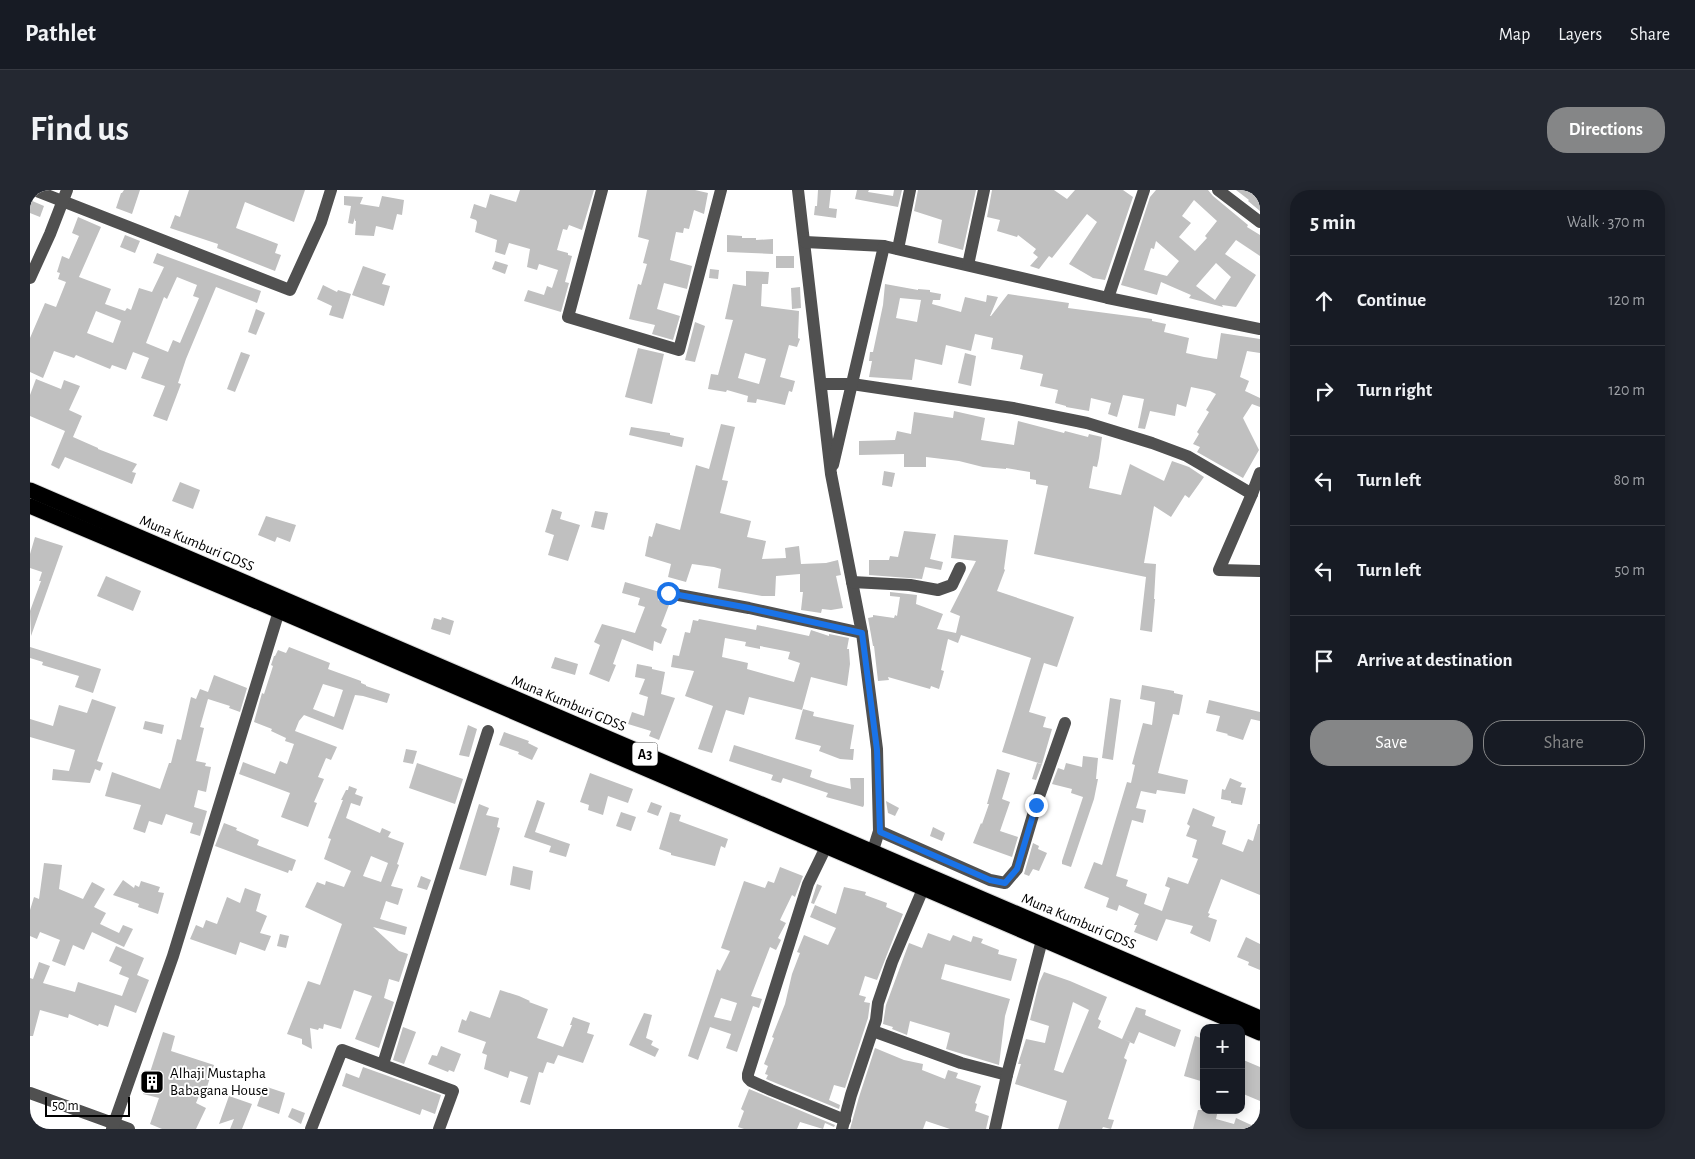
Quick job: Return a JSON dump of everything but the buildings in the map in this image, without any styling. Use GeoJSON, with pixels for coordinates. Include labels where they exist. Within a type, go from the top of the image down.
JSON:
{"type":"FeatureCollection","features":[{"type":"Feature","properties":{"kind":"highway","name":"Muna Kumburi GDSS"},"geometry":{"type":"LineString","coordinates":[[30,490],[871,858],[1260,1018]]}},
{"type":"Feature","properties":{"kind":"highway","name":"Muna Kumburi GDSS"},"geometry":{"type":"LineString","coordinates":[[30,506],[826,847],[871,858],[923,889],[1260,1033]]}},
{"type":"Feature","properties":{"kind":"street"},"geometry":{"type":"LineString","coordinates":[[34,190],[64,196],[290,290],[321,222],[331,190]]}},
{"type":"Feature","properties":{"kind":"street"},"geometry":{"type":"LineString","coordinates":[[602,190],[568,317],[679,350],[721,190]]}},
{"type":"Feature","properties":{"kind":"street"},"geometry":{"type":"LineString","coordinates":[[798,190],[831,474],[862,633],[877,750],[880,832],[871,858]]}},
{"type":"Feature","properties":{"kind":"street"},"geometry":{"type":"LineString","coordinates":[[898,249],[910,190]]}},
{"type":"Feature","properties":{"kind":"street"},"geometry":{"type":"LineString","coordinates":[[968,265],[984,190]]}},
{"type":"Feature","properties":{"kind":"street"},"geometry":{"type":"LineString","coordinates":[[1108,298],[1144,190]]}},
{"type":"Feature","properties":{"kind":"street"},"geometry":{"type":"LineString","coordinates":[[1218,190],[1260,222]]}},
{"type":"Feature","properties":{"kind":"street"},"geometry":{"type":"LineString","coordinates":[[30,278],[50,234],[64,196]]}},
{"type":"Feature","properties":{"kind":"street"},"geometry":{"type":"LineString","coordinates":[[805,242],[884,246],[1108,298],[1260,329]]}},
{"type":"Feature","properties":{"kind":"street"},"geometry":{"type":"LineString","coordinates":[[831,474],[884,246]]}},
{"type":"Feature","properties":{"kind":"street"},"geometry":{"type":"LineString","coordinates":[[821,384],[852,384],[1013,408],[1087,423],[1187,456],[1252,494]]}},
{"type":"Feature","properties":{"kind":"street"},"geometry":{"type":"LineString","coordinates":[[1260,473],[1219,570],[1260,571]]}},
{"type":"Feature","properties":{"kind":"street"},"geometry":{"type":"LineString","coordinates":[[852,582],[910,585],[938,590],[952,585],[960,568]]}},
{"type":"Feature","properties":{"kind":"street"},"geometry":{"type":"LineString","coordinates":[[668,593],[749,608],[862,633]]}},
{"type":"Feature","properties":{"kind":"street"},"geometry":{"type":"LineString","coordinates":[[113,1126],[172,956],[279,612]]}},
{"type":"Feature","properties":{"kind":"street"},"geometry":{"type":"LineString","coordinates":[[880,832],[990,880],[1005,883],[1017,869],[1036,805],[1065,723]]}},
{"type":"Feature","properties":{"kind":"street"},"geometry":{"type":"LineString","coordinates":[[383,1064],[488,731]]}},
{"type":"Feature","properties":{"kind":"street"},"geometry":{"type":"LineString","coordinates":[[826,847],[808,884],[748,1078],[843,1124],[876,1020],[878,1003],[892,962],[923,889]]}},
{"type":"Feature","properties":{"kind":"street"},"geometry":{"type":"LineString","coordinates":[[995,1129],[1042,940]]}},
{"type":"Feature","properties":{"kind":"street"},"geometry":{"type":"LineString","coordinates":[[872,1031],[961,1064],[1007,1075]]}},
{"type":"Feature","properties":{"kind":"street"},"geometry":{"type":"LineString","coordinates":[[311,1129],[342,1050],[453,1091],[439,1129]]}},
{"type":"Feature","properties":{"kind":"street"},"geometry":{"type":"LineString","coordinates":[[30,1093],[113,1126],[129,1129]]}},
{"type":"Feature","properties":{"kind":"place","name":"Alhaji Mustapha Babagana House"},"geometry":{"type":"Point","coordinates":[152,1082]}},
{"type":"Feature","properties":{"kind":"route"},"geometry":{"type":"LineString","coordinates":[[668,593],[749,608],[862,633],[877,750],[880,832],[990,880],[1005,883],[1017,869],[1036,805]]}}]}
